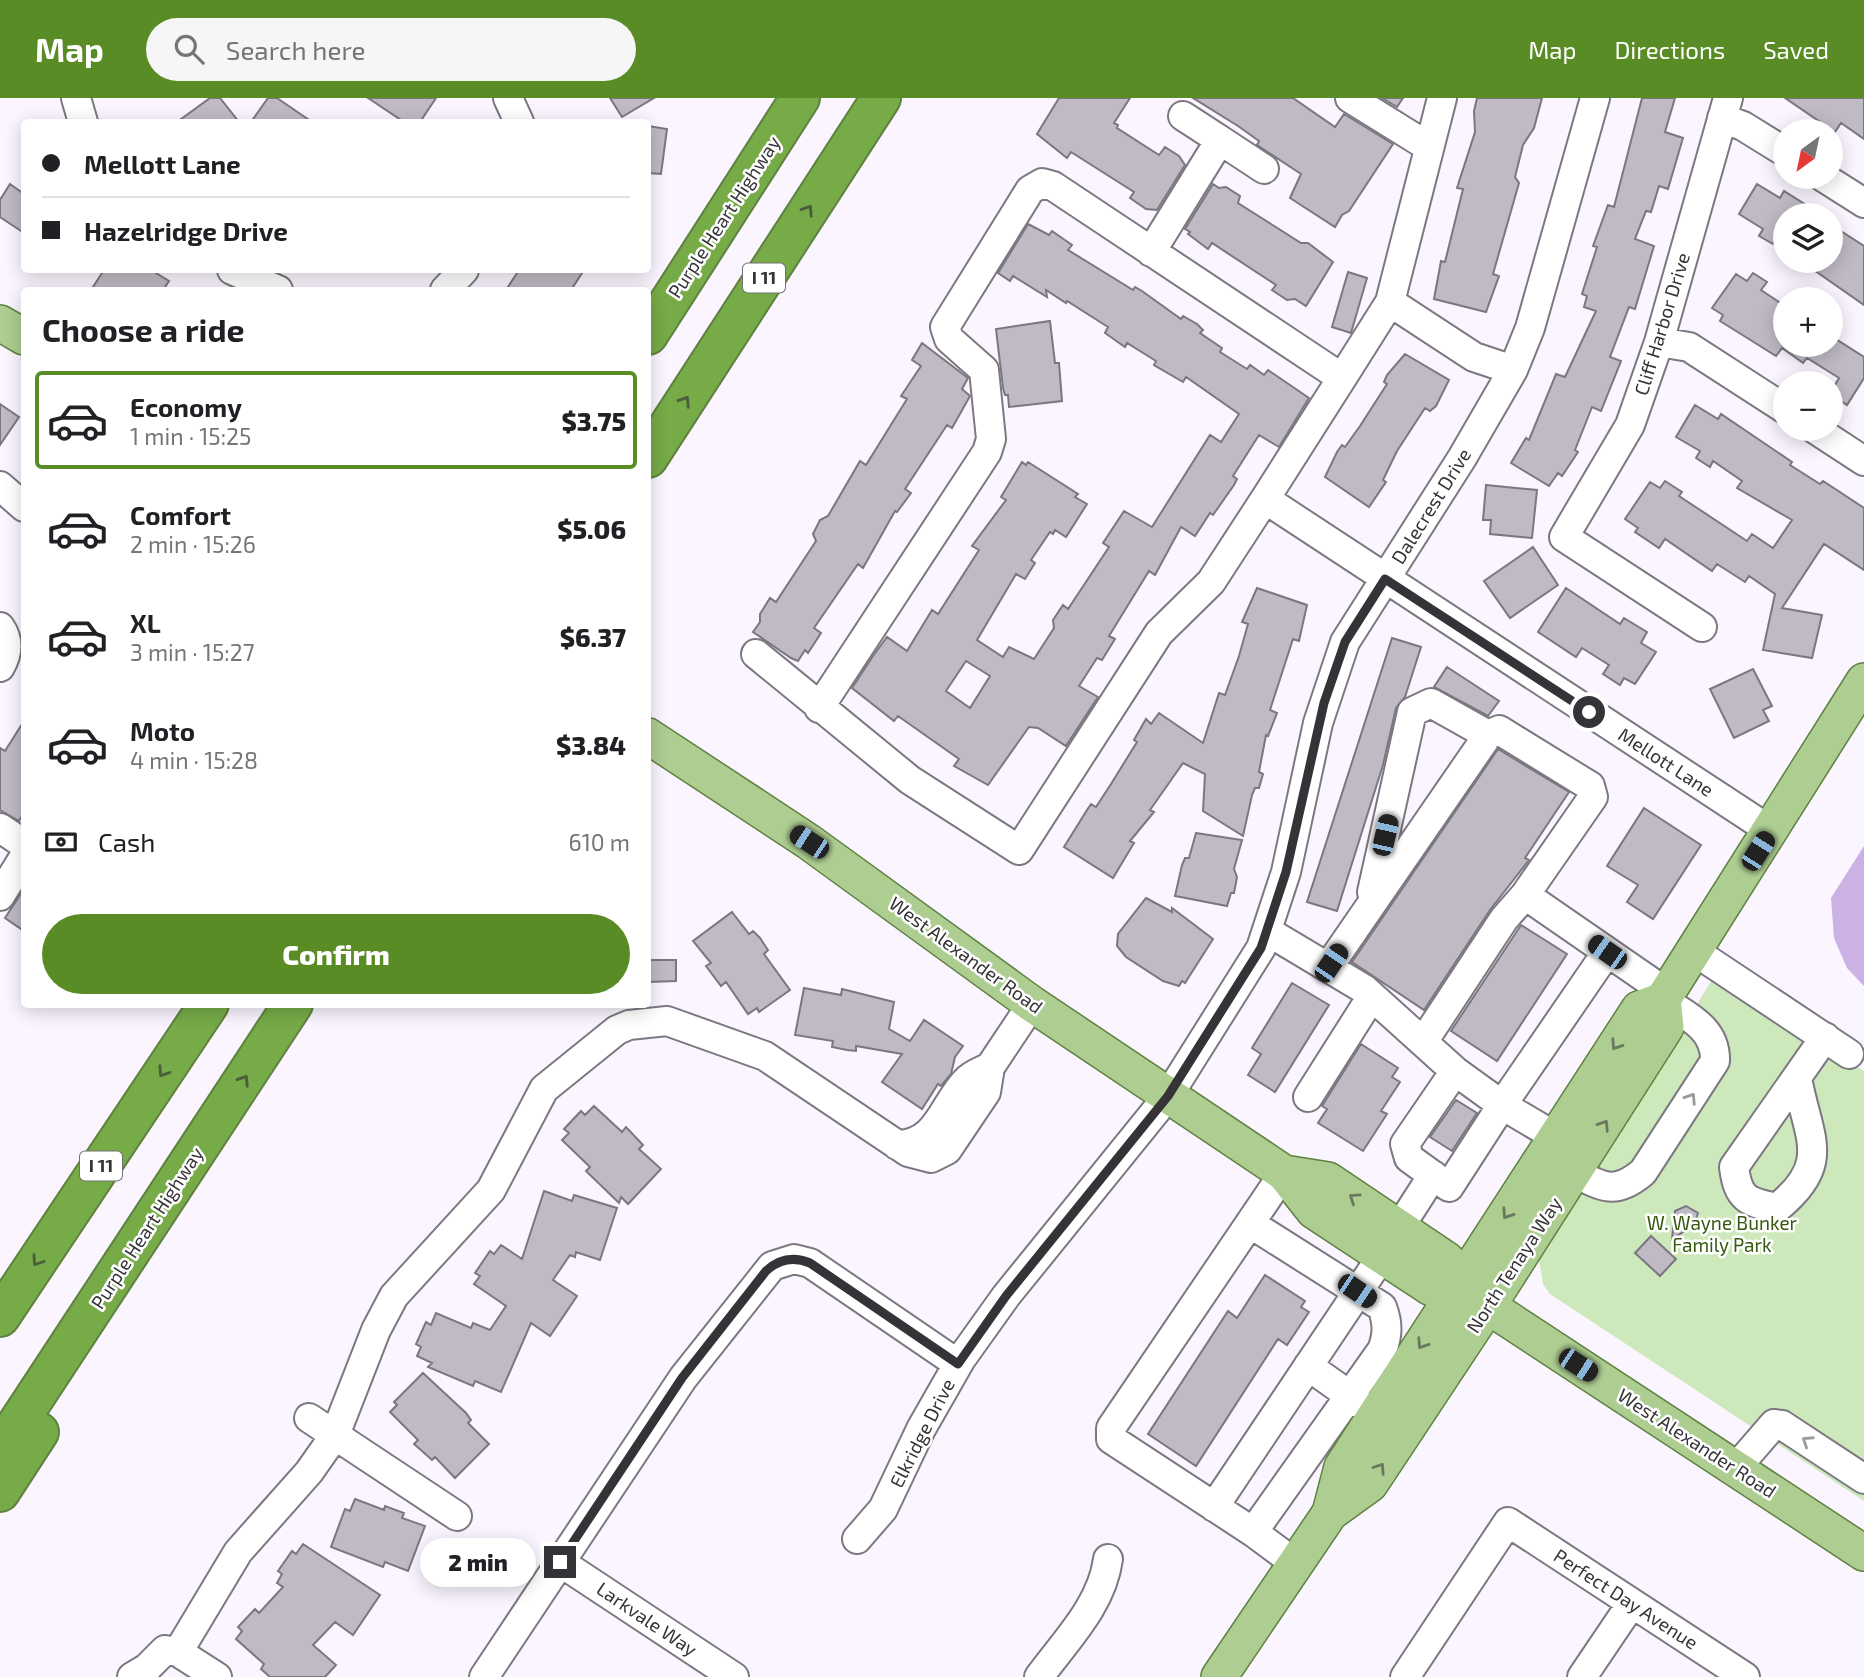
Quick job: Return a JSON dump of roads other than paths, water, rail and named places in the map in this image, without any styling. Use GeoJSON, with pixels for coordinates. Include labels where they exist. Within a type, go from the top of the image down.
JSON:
{"type":"FeatureCollection","features":[{"type":"Feature","properties":{"kind":"highway","name":"Purple Heart Highway"},"geometry":{"type":"LineString","coordinates":[[651,330],[800,98]]}},
{"type":"Feature","properties":{"kind":"highway","name":"I 11"},"geometry":{"type":"LineString","coordinates":[[651,453],[881,98]]}},
{"type":"Feature","properties":{"kind":"highway","name":"I 11"},"geometry":{"type":"LineString","coordinates":[[0,1317],[206,1008]]}},
{"type":"Feature","properties":{"kind":"highway","name":"Purple Heart Highway"},"geometry":{"type":"LineString","coordinates":[[0,1450],[290,1008]]}},
{"type":"Feature","properties":{"kind":"highway"},"geometry":{"type":"LineString","coordinates":[[0,1492],[113,1319],[140,1240]]}},
{"type":"Feature","properties":{"kind":"main road"},"geometry":{"type":"LineString","coordinates":[[0,323],[21,335]]}},
{"type":"Feature","properties":{"kind":"main road","name":"North Tenaya Way"},"geometry":{"type":"LineString","coordinates":[[1219,1677],[1330,1513],[1363,1405],[1459,1287],[1639,1009],[1665,996],[1864,681]]}},
{"type":"Feature","properties":{"kind":"main road","name":"West Alexander Road"},"geometry":{"type":"LineString","coordinates":[[651,738],[809,842],[1032,1004],[1284,1173],[1328,1181],[1390,1242],[1447,1260],[1459,1287],[1864,1553]]}},
{"type":"Feature","properties":{"kind":"main road","name":"North Tenaya Way"},"geometry":{"type":"LineString","coordinates":[[1330,1513],[1370,1484],[1488,1306],[1666,1027],[1665,996]]}},
{"type":"Feature","properties":{"kind":"street"},"geometry":{"type":"LineString","coordinates":[[76,98],[82,119]]}},
{"type":"Feature","properties":{"kind":"street"},"geometry":{"type":"LineString","coordinates":[[508,98],[518,119]]}},
{"type":"Feature","properties":{"kind":"street"},"geometry":{"type":"LineString","coordinates":[[756,654],[910,780],[1019,850],[1159,633],[1211,582],[1390,302],[1442,98]]}},
{"type":"Feature","properties":{"kind":"street","name":"Dalecrest Drive"},"geometry":{"type":"LineString","coordinates":[[1168,1096],[1261,948],[1268,931],[1286,872],[1318,723],[1345,642],[1462,458],[1513,370],[1530,328],[1595,98]]}},
{"type":"Feature","properties":{"kind":"street"},"geometry":{"type":"LineString","coordinates":[[1360,101],[1429,147]]}},
{"type":"Feature","properties":{"kind":"street"},"geometry":{"type":"LineString","coordinates":[[1725,108],[1743,125],[1773,144]]}},
{"type":"Feature","properties":{"kind":"street","name":"Cliff Harbor Drive"},"geometry":{"type":"LineString","coordinates":[[1702,627],[1564,537],[1630,425],[1659,342],[1725,108]]}},
{"type":"Feature","properties":{"kind":"street"},"geometry":{"type":"LineString","coordinates":[[1183,116],[1264,169]]}},
{"type":"Feature","properties":{"kind":"street"},"geometry":{"type":"LineString","coordinates":[[1151,251],[1220,140]]}},
{"type":"Feature","properties":{"kind":"street"},"geometry":{"type":"LineString","coordinates":[[819,708],[987,452],[990,439],[984,370],[949,339],[946,327],[1030,190],[1042,183],[1053,186],[1342,378]]}},
{"type":"Feature","properties":{"kind":"street"},"geometry":{"type":"LineString","coordinates":[[1842,189],[1864,203]]}},
{"type":"Feature","properties":{"kind":"street"},"geometry":{"type":"LineString","coordinates":[[239,273],[271,287]]}},
{"type":"Feature","properties":{"kind":"street"},"geometry":{"type":"LineString","coordinates":[[448,287],[461,273]]}},
{"type":"Feature","properties":{"kind":"street"},"geometry":{"type":"LineString","coordinates":[[1390,302],[1474,357],[1513,370]]}},
{"type":"Feature","properties":{"kind":"street"},"geometry":{"type":"LineString","coordinates":[[1659,342],[1689,347],[1773,402]]}},
{"type":"Feature","properties":{"kind":"street"},"geometry":{"type":"LineString","coordinates":[[1833,441],[1864,461]]}},
{"type":"Feature","properties":{"kind":"street"},"geometry":{"type":"LineString","coordinates":[[0,486],[21,504]]}},
{"type":"Feature","properties":{"kind":"street","name":"Mellott Lane"},"geometry":{"type":"LineString","coordinates":[[1265,499],[1771,831]]}},
{"type":"Feature","properties":{"kind":"street"},"geometry":{"type":"LineString","coordinates":[[0,667],[6,655],[3,631]]}},
{"type":"Feature","properties":{"kind":"street"},"geometry":{"type":"LineString","coordinates":[[1369,908],[1412,712],[1431,703],[1488,735]]}},
{"type":"Feature","properties":{"kind":"street"},"geometry":{"type":"LineString","coordinates":[[1324,965],[1331,963],[1488,735],[1499,730],[1590,786],[1593,797],[1525,895],[1504,919],[1423,1042]]}},
{"type":"Feature","properties":{"kind":"street"},"geometry":{"type":"LineString","coordinates":[[0,828],[21,842]]}},
{"type":"Feature","properties":{"kind":"street"},"geometry":{"type":"LineString","coordinates":[[0,896],[21,862]]}},
{"type":"Feature","properties":{"kind":"street"},"geometry":{"type":"LineString","coordinates":[[1525,895],[1665,996],[1712,1037],[1715,1061],[1643,1172],[1632,1182],[1618,1188],[1598,1186],[1574,1172]]}},
{"type":"Feature","properties":{"kind":"street"},"geometry":{"type":"LineString","coordinates":[[1268,931],[1372,996],[1455,1071],[1502,1105],[1556,1137]]}},
{"type":"Feature","properties":{"kind":"street"},"geometry":{"type":"LineString","coordinates":[[1694,951],[1849,1054]]}},
{"type":"Feature","properties":{"kind":"street"},"geometry":{"type":"LineString","coordinates":[[1455,1071],[1405,1144],[1409,1158],[1449,1187],[1607,952]]}},
{"type":"Feature","properties":{"kind":"street"},"geometry":{"type":"LineString","coordinates":[[1308,1097],[1372,996]]}},
{"type":"Feature","properties":{"kind":"street"},"geometry":{"type":"LineString","coordinates":[[178,1652],[238,1552],[309,1472],[335,1435],[376,1330],[394,1296],[491,1190],[544,1089],[622,1027],[667,1021],[765,1056],[897,1145],[915,1156],[931,1158],[947,1150],[955,1118],[986,1092],[990,1067],[1032,1004]]}},
{"type":"Feature","properties":{"kind":"street"},"geometry":{"type":"LineString","coordinates":[[1797,1078],[1825,1037]]}},
{"type":"Feature","properties":{"kind":"street","name":"Elkridge Drive"},"geometry":{"type":"LineString","coordinates":[[857,1539],[883,1509],[921,1429],[958,1364],[1006,1296],[1168,1096]]}},
{"type":"Feature","properties":{"kind":"street"},"geometry":{"type":"LineString","coordinates":[[1284,1173],[1111,1428],[1115,1444],[1253,1531],[1296,1564]]}},
{"type":"Feature","properties":{"kind":"street"},"geometry":{"type":"LineString","coordinates":[[1214,1507],[1433,1175]]}},
{"type":"Feature","properties":{"kind":"street"},"geometry":{"type":"LineString","coordinates":[[1251,1224],[1382,1307],[1386,1318],[1387,1337],[1363,1405],[1253,1531]]}},
{"type":"Feature","properties":{"kind":"street"},"geometry":{"type":"LineString","coordinates":[[484,1677],[698,1357],[766,1271],[786,1259],[810,1263],[958,1364]]}},
{"type":"Feature","properties":{"kind":"street"},"geometry":{"type":"LineString","coordinates":[[1308,1366],[1363,1405]]}},
{"type":"Feature","properties":{"kind":"street"},"geometry":{"type":"LineString","coordinates":[[309,1418],[457,1516]]}},
{"type":"Feature","properties":{"kind":"street"},"geometry":{"type":"LineString","coordinates":[[1735,1469],[1774,1424],[1782,1425],[1864,1479]]}},
{"type":"Feature","properties":{"kind":"street","name":"Perfect Day Avenue"},"geometry":{"type":"LineString","coordinates":[[1405,1677],[1508,1522],[1745,1677]]}},
{"type":"Feature","properties":{"kind":"street"},"geometry":{"type":"LineString","coordinates":[[1039,1677],[1095,1602],[1106,1574],[1108,1559]]}},
{"type":"Feature","properties":{"kind":"street","name":"Larkvale Way"},"geometry":{"type":"LineString","coordinates":[[560,1562],[734,1677]]}},
{"type":"Feature","properties":{"kind":"street"},"geometry":{"type":"LineString","coordinates":[[1582,1677],[1632,1603]]}},
{"type":"Feature","properties":{"kind":"street"},"geometry":{"type":"LineString","coordinates":[[132,1677],[147,1668],[165,1650],[178,1652],[216,1677]]}},
{"type":"Feature","properties":{"kind":"park label","name":"W. Wayne Bunker Family Park"},"geometry":{"type":"Point","coordinates":[1722,1234]}}]}
